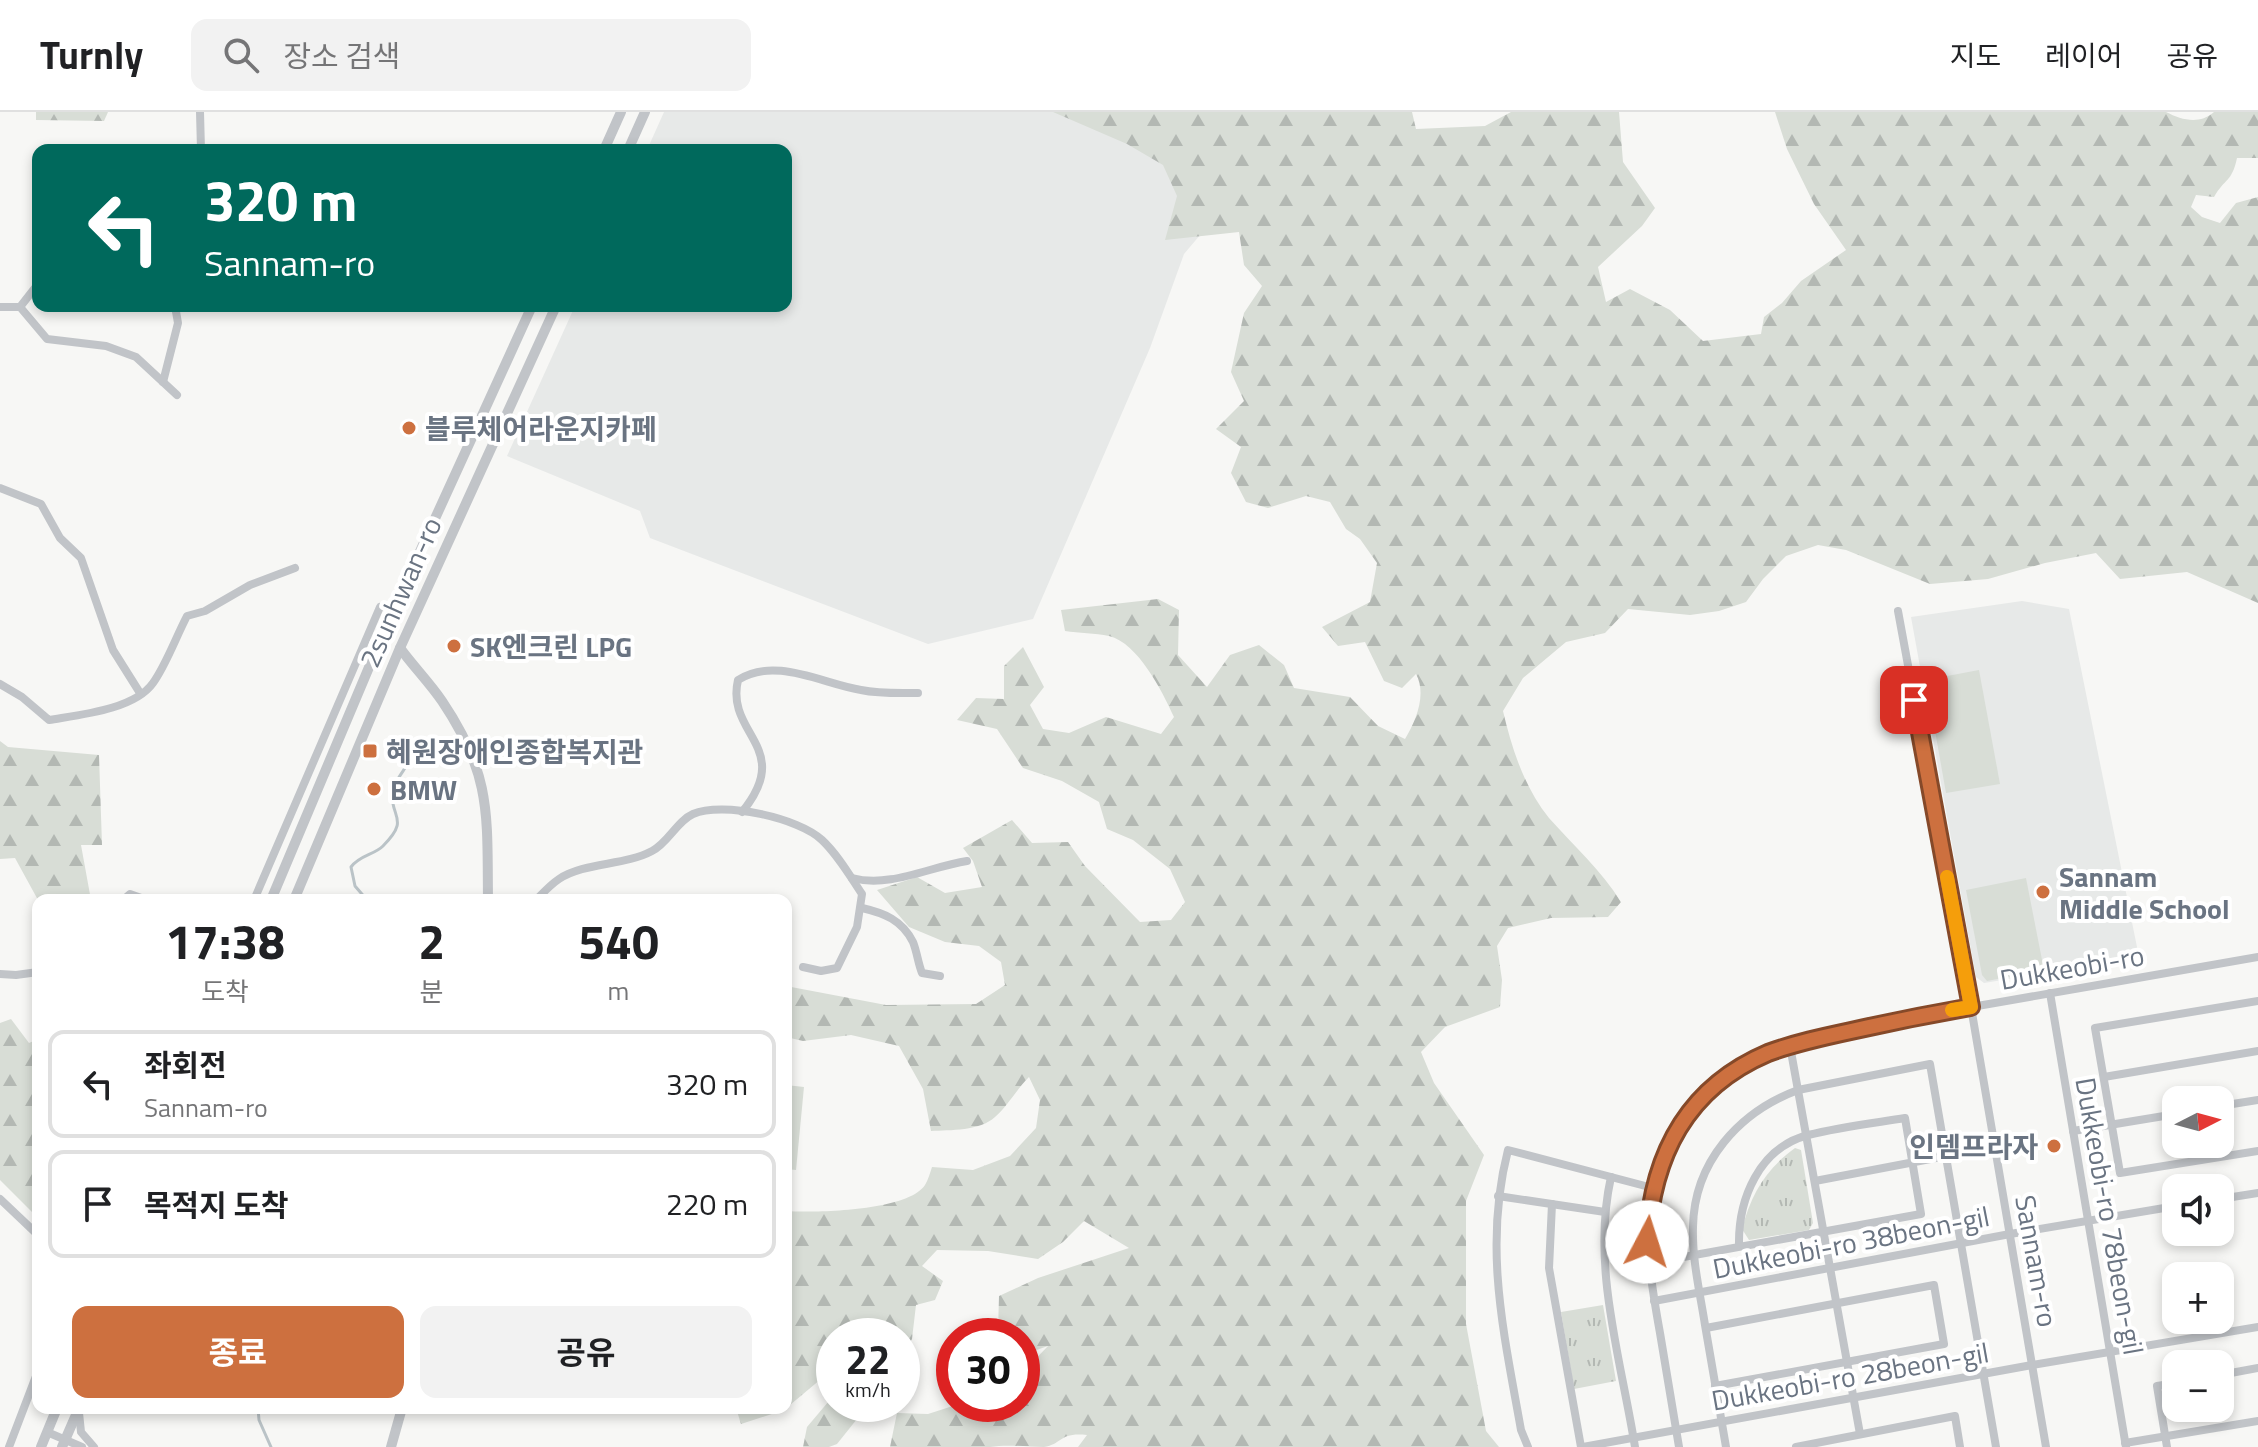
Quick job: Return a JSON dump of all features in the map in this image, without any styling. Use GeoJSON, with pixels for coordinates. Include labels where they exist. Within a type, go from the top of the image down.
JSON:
{"type":"FeatureCollection","features":[{"type":"Feature","properties":{"kind":"street"},"geometry":{"type":"LineString","coordinates":[[200,112],[201,144]]}},
{"type":"Feature","properties":{"kind":"street"},"geometry":{"type":"LineString","coordinates":[[607,144],[621,112]]}},
{"type":"Feature","properties":{"kind":"street"},"geometry":{"type":"LineString","coordinates":[[631,144],[645,112]]}},
{"type":"Feature","properties":{"kind":"street"},"geometry":{"type":"LineString","coordinates":[[20,307],[32,292]]}},
{"type":"Feature","properties":{"kind":"street"},"geometry":{"type":"LineString","coordinates":[[0,307],[20,307],[47,339],[106,346],[136,357],[177,395]]}},
{"type":"Feature","properties":{"kind":"street"},"geometry":{"type":"LineString","coordinates":[[163,382],[178,323],[176,312]]}},
{"type":"Feature","properties":{"kind":"street","name":"2sunhwan-ro"},"geometry":{"type":"LineString","coordinates":[[274,894],[391,615],[529,312]]}},
{"type":"Feature","properties":{"kind":"street","name":"2sunhwan-ro"},"geometry":{"type":"LineString","coordinates":[[297,894],[400,648],[553,312]]}},
{"type":"Feature","properties":{"kind":"street"},"geometry":{"type":"LineString","coordinates":[[0,488],[41,504],[60,538],[81,558],[113,650],[140,693]]}},
{"type":"Feature","properties":{"kind":"street"},"geometry":{"type":"LineString","coordinates":[[0,684],[22,697],[49,720],[92,714],[128,701],[152,685],[187,616],[205,611],[250,585],[295,568]]}},
{"type":"Feature","properties":{"kind":"street"},"geometry":{"type":"LineString","coordinates":[[257,894],[380,607]]}},
{"type":"Feature","properties":{"kind":"street","name":"Sannam-ro"},"geometry":{"type":"LineString","coordinates":[[1898,611],[1971,1007],[2046,1447]]}},
{"type":"Feature","properties":{"kind":"street"},"geometry":{"type":"LineString","coordinates":[[400,648],[441,699],[466,740],[479,773],[487,813],[488,894]]}},
{"type":"Feature","properties":{"kind":"street"},"geometry":{"type":"LineString","coordinates":[[742,812],[754,798],[762,781],[764,765],[740,706],[736,688],[738,680],[775,671],[796,672],[861,690],[918,693]]}},
{"type":"Feature","properties":{"kind":"street"},"geometry":{"type":"LineString","coordinates":[[543,894],[559,879],[573,873],[654,851],[691,815],[706,811],[742,812],[777,818],[821,838],[862,894],[857,927],[837,968],[821,971],[803,967]]}},
{"type":"Feature","properties":{"kind":"street"},"geometry":{"type":"LineString","coordinates":[[851,878],[867,882],[884,881],[967,861]]}},
{"type":"Feature","properties":{"kind":"street"},"geometry":{"type":"LineString","coordinates":[[862,908],[896,920],[914,944],[922,973],[940,976]]}},
{"type":"Feature","properties":{"kind":"street","name":"Dukkeobi-ro"},"geometry":{"type":"LineString","coordinates":[[1679,1447],[1647,1242],[1653,1188],[1663,1155],[1687,1115],[1713,1086],[1742,1066],[1790,1046],[1891,1022],[2258,957]]}},
{"type":"Feature","properties":{"kind":"street"},"geometry":{"type":"LineString","coordinates":[[0,974],[32,973]]}},
{"type":"Feature","properties":{"kind":"street","name":"Dukkeobi-ro 78beon-gil"},"geometry":{"type":"LineString","coordinates":[[2050,993],[2126,1445]]}},
{"type":"Feature","properties":{"kind":"street"},"geometry":{"type":"LineString","coordinates":[[2258,1001],[2095,1028],[2120,1173],[2258,1151]]}},
{"type":"Feature","properties":{"kind":"street"},"geometry":{"type":"LineString","coordinates":[[1790,1046],[1860,1434]]}},
{"type":"Feature","properties":{"kind":"street"},"geometry":{"type":"LineString","coordinates":[[2104,1077],[2258,1051]]}},
{"type":"Feature","properties":{"kind":"street","name":"Dukkeobi-ro 38beon-gil"},"geometry":{"type":"LineString","coordinates":[[1700,1292],[1694,1255],[1697,1193],[1714,1154],[1742,1122],[1759,1109],[1798,1090],[1930,1064],[1946,1156]]}},
{"type":"Feature","properties":{"kind":"street"},"geometry":{"type":"LineString","coordinates":[[2234,1104],[2258,1100]]}},
{"type":"Feature","properties":{"kind":"street","name":"Dukkeobi-ro 78beon-gil"},"geometry":{"type":"LineString","coordinates":[[2073,1131],[2162,1116]]}},
{"type":"Feature","properties":{"kind":"street"},"geometry":{"type":"LineString","coordinates":[[1667,1260],[1921,1214],[1905,1118],[1806,1135],[1777,1152],[1745,1193],[1740,1213],[1739,1246]]}},
{"type":"Feature","properties":{"kind":"street"},"geometry":{"type":"LineString","coordinates":[[1528,1447],[1521,1430],[1496,1284],[1498,1196],[1508,1150],[1653,1188]]}},
{"type":"Feature","properties":{"kind":"street"},"geometry":{"type":"LineString","coordinates":[[1815,1181],[1946,1156],[1996,1447]]}},
{"type":"Feature","properties":{"kind":"street"},"geometry":{"type":"LineString","coordinates":[[1611,1177],[1605,1212],[1604,1263],[1634,1442]]}},
{"type":"Feature","properties":{"kind":"street"},"geometry":{"type":"LineString","coordinates":[[2234,1197],[2258,1193]]}},
{"type":"Feature","properties":{"kind":"street"},"geometry":{"type":"LineString","coordinates":[[1498,1196],[1605,1212]]}},
{"type":"Feature","properties":{"kind":"street"},"geometry":{"type":"LineString","coordinates":[[0,1199],[32,1229]]}},
{"type":"Feature","properties":{"kind":"street"},"geometry":{"type":"LineString","coordinates":[[1552,1204],[1549,1268],[1582,1447]]}},
{"type":"Feature","properties":{"kind":"street","name":"Dukkeobi-ro 38beon-gil"},"geometry":{"type":"LineString","coordinates":[[1654,1301],[2162,1208]]}},
{"type":"Feature","properties":{"kind":"street"},"geometry":{"type":"LineString","coordinates":[[1706,1328],[1934,1285],[1944,1344],[1715,1386]]}},
{"type":"Feature","properties":{"kind":"street"},"geometry":{"type":"LineString","coordinates":[[1700,1292],[1726,1447]]}},
{"type":"Feature","properties":{"kind":"street","name":"Dukkeobi-ro 28beon-gil"},"geometry":{"type":"LineString","coordinates":[[1582,1447],[1634,1442],[1676,1430],[1853,1397],[2258,1327]]}},
{"type":"Feature","properties":{"kind":"street"},"geometry":{"type":"LineString","coordinates":[[2234,1372],[2258,1368]]}},
{"type":"Feature","properties":{"kind":"street"},"geometry":{"type":"LineString","coordinates":[[2162,1385],[2157,1386],[2162,1417]]}},
{"type":"Feature","properties":{"kind":"street"},"geometry":{"type":"LineString","coordinates":[[9,1447],[32,1387]]}},
{"type":"Feature","properties":{"kind":"street"},"geometry":{"type":"LineString","coordinates":[[41,1447],[54,1414]]}},
{"type":"Feature","properties":{"kind":"street"},"geometry":{"type":"LineString","coordinates":[[64,1443],[76,1414]]}},
{"type":"Feature","properties":{"kind":"street"},"geometry":{"type":"LineString","coordinates":[[79,1414],[80,1428],[94,1447]]}},
{"type":"Feature","properties":{"kind":"street"},"geometry":{"type":"LineString","coordinates":[[391,1447],[400,1414]]}},
{"type":"Feature","properties":{"kind":"street"},"geometry":{"type":"LineString","coordinates":[[1796,1447],[1955,1416],[1960,1447]]}},
{"type":"Feature","properties":{"kind":"street"},"geometry":{"type":"LineString","coordinates":[[2126,1445],[2258,1421]]}},
{"type":"Feature","properties":{"kind":"street"},"geometry":{"type":"LineString","coordinates":[[2163,1422],[2167,1447]]}},
{"type":"Feature","properties":{"kind":"street"},"geometry":{"type":"LineString","coordinates":[[47,1432],[64,1443],[82,1447]]}},
{"type":"Feature","properties":{"kind":"shaded area"},"geometry":{"type":"Polygon","coordinates":[[[664,112],[1106,112],[1185,148],[1223,208],[1184,254],[1150,348],[1033,619],[928,644],[650,538],[640,511],[507,456],[572,312],[792,312],[792,144],[650,144],[664,112]]]}},
{"type":"Feature","properties":{"kind":"shaded area"},"geometry":{"type":"Polygon","coordinates":[[[2022,601],[2069,609],[2138,952],[2097,968],[1984,983],[1976,977],[1911,617],[2022,601]]]}},
{"type":"Feature","properties":{"kind":"green space"},"geometry":{"type":"Polygon","coordinates":[[[36,112],[108,112],[104,121],[36,120],[36,112]]]}},
{"type":"Feature","properties":{"kind":"green space"},"geometry":{"type":"Polygon","coordinates":[[[1053,112],[1412,112],[1416,129],[1485,126],[1511,112],[1619,112],[1623,162],[1655,208],[1642,226],[1598,267],[1606,302],[1630,289],[1670,310],[1703,341],[1761,334],[1764,317],[1782,303],[1801,281],[1846,250],[1814,204],[1787,149],[1775,112],[2166,112],[2190,120],[2202,119],[2214,112],[2258,112],[2258,158],[2237,158],[2230,176],[2214,197],[2196,195],[2191,207],[2202,217],[2220,223],[2236,203],[2258,197],[2258,603],[2187,572],[2120,579],[2096,553],[1988,579],[1930,584],[1846,550],[1818,545],[1786,556],[1746,602],[1719,611],[1690,615],[1628,609],[1605,633],[1566,642],[1523,678],[1503,711],[1520,767],[1540,806],[1621,902],[1608,917],[1551,918],[1508,928],[1497,946],[1502,980],[1500,1007],[1445,1027],[1421,1052],[1434,1083],[1484,1155],[1466,1201],[1466,1324],[1486,1431],[1499,1447],[1078,1447],[1087,1435],[1078,1435],[1044,1447],[890,1447],[895,1422],[920,1422],[920,1414],[936,1411],[936,1422],[1040,1422],[1040,1354],[1048,1346],[1040,1349],[1040,1318],[998,1318],[999,1296],[1038,1278],[1129,1248],[1084,1221],[1063,1242],[1038,1259],[988,1251],[937,1250],[922,1266],[943,1281],[935,1300],[916,1305],[914,1318],[816,1318],[816,1383],[792,1403],[792,1211],[839,1211],[881,1205],[915,1194],[925,1185],[932,1167],[973,1170],[1010,1156],[1036,1128],[1040,1100],[1029,1077],[989,1122],[964,1129],[931,1131],[923,1089],[899,1046],[851,1035],[803,1041],[792,1038],[792,987],[886,1005],[976,1004],[1005,985],[1001,962],[979,946],[945,942],[909,927],[877,890],[917,877],[945,893],[982,887],[973,861],[963,848],[1012,820],[1032,843],[1068,842],[1085,866],[1140,922],[1171,920],[1185,902],[1170,869],[1133,840],[1107,829],[1099,802],[1062,781],[1023,768],[997,729],[957,720],[976,698],[1004,699],[1004,666],[1023,647],[1044,687],[1030,705],[1043,729],[1069,733],[1106,717],[1161,734],[1174,717],[1139,658],[1120,640],[1065,631],[1061,610],[1158,599],[1179,610],[1178,655],[1207,687],[1230,655],[1259,645],[1284,665],[1294,688],[1350,697],[1378,726],[1405,739],[1419,707],[1420,690],[1416,674],[1402,688],[1384,681],[1365,642],[1338,646],[1322,627],[1370,602],[1377,563],[1360,539],[1346,529],[1330,502],[1306,496],[1268,508],[1246,502],[1231,473],[1241,447],[1216,429],[1244,401],[1231,372],[1244,313],[1262,286],[1244,265],[1239,232],[1165,240],[1177,196],[1163,165],[1127,144],[1053,112]]]}},
{"type":"Feature","properties":{"kind":"green space"},"geometry":{"type":"Polygon","coordinates":[[[1979,670],[2000,784],[1946,793],[1926,680],[1979,670]]]}},
{"type":"Feature","properties":{"kind":"green space"},"geometry":{"type":"Polygon","coordinates":[[[0,741],[8,747],[99,755],[102,845],[81,845],[90,894],[35,894],[15,858],[0,859],[0,741]]]}},
{"type":"Feature","properties":{"kind":"green space"},"geometry":{"type":"Polygon","coordinates":[[[2026,878],[2044,970],[1987,981],[1982,975],[1966,890],[2026,878]]]}},
{"type":"Feature","properties":{"kind":"green space"},"geometry":{"type":"Polygon","coordinates":[[[11,1019],[29,1043],[32,1042],[32,1212],[0,1180],[0,1023],[11,1019]]]}},
{"type":"Feature","properties":{"kind":"green space"},"geometry":{"type":"Polygon","coordinates":[[[792,1086],[804,1087],[796,1170],[792,1170],[792,1086]]]}},
{"type":"Feature","properties":{"kind":"green space"},"geometry":{"type":"Polygon","coordinates":[[[1795,1148],[1801,1150],[1813,1223],[1809,1230],[1749,1240],[1742,1229],[1755,1194],[1768,1174],[1795,1148]]]}},
{"type":"Feature","properties":{"kind":"green space"},"geometry":{"type":"Polygon","coordinates":[[[1603,1305],[1616,1381],[1574,1389],[1561,1312],[1603,1305]]]}},
{"type":"Feature","properties":{"kind":"green space"},"geometry":{"type":"Polygon","coordinates":[[[738,1414],[772,1414],[741,1424],[738,1414]]]}},
{"type":"Feature","properties":{"kind":"green space"},"geometry":{"type":"Polygon","coordinates":[[[816,1416],[816,1422],[855,1422],[837,1444],[829,1447],[803,1447],[807,1427],[816,1416]]]}},
{"type":"Feature","properties":{"kind":"waterway"},"geometry":{"type":"LineString","coordinates":[[362,894],[355,886],[351,867],[379,849],[396,830],[392,793],[409,759],[406,748]]}},
{"type":"Feature","properties":{"kind":"waterway"},"geometry":{"type":"LineString","coordinates":[[258,1414],[271,1447]]}},
{"type":"Feature","properties":{"kind":"slow traffic"},"geometry":{"type":"LineString","coordinates":[[1947,877],[1971,1007],[1952,1010]]}},
{"type":"Feature","properties":{"kind":"place","name":"블루체어라운지카페"},"geometry":{"type":"Point","coordinates":[409,428]}},
{"type":"Feature","properties":{"kind":"place","name":"SK엔크린 LPG"},"geometry":{"type":"Point","coordinates":[454,646]}},
{"type":"Feature","properties":{"kind":"place","name":"혜원장애인종합복지관"},"geometry":{"type":"Point","coordinates":[370,751]}},
{"type":"Feature","properties":{"kind":"place","name":"BMW"},"geometry":{"type":"Point","coordinates":[374,789]}},
{"type":"Feature","properties":{"kind":"place","name":"Sannam Middle School"},"geometry":{"type":"Point","coordinates":[2043,892]}},
{"type":"Feature","properties":{"kind":"place","name":"인뎀프라자"},"geometry":{"type":"Point","coordinates":[2054,1146]}},
{"type":"Feature","properties":{"kind":"route"},"geometry":{"type":"LineString","coordinates":[[1647,1242],[1654,1182],[1663,1155],[1687,1115],[1713,1086],[1742,1066],[1790,1046],[1971,1007],[1914,700]]}}]}
